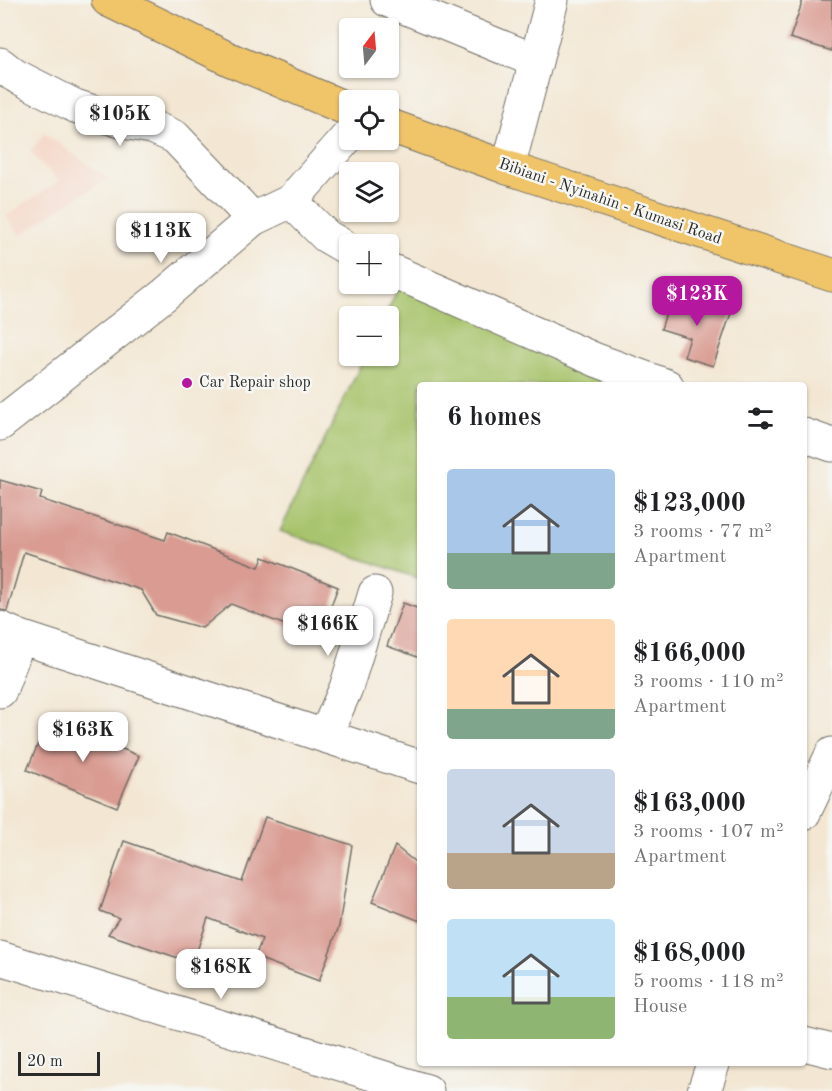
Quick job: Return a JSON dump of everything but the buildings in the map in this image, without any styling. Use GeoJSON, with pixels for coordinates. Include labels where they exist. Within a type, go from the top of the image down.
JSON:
{"type":"FeatureCollection","features":[{"type":"Feature","properties":{"kind":"main road"},"geometry":{"type":"LineString","coordinates":[[108,0],[229,59],[339,105]]}},
{"type":"Feature","properties":{"kind":"main road","name":"Bibiani - Nyinahin - Kumasi Road"},"geometry":{"type":"LineString","coordinates":[[399,129],[508,168],[832,275]]}},
{"type":"Feature","properties":{"kind":"street"},"geometry":{"type":"LineString","coordinates":[[387,0],[536,61]]}},
{"type":"Feature","properties":{"kind":"street"},"geometry":{"type":"LineString","coordinates":[[508,168],[552,0]]}},
{"type":"Feature","properties":{"kind":"street"},"geometry":{"type":"LineString","coordinates":[[0,64],[14,75],[75,106],[175,137],[253,219]]}},
{"type":"Feature","properties":{"kind":"street"},"geometry":{"type":"LineString","coordinates":[[0,424],[164,295],[253,219],[291,201],[339,146]]}},
{"type":"Feature","properties":{"kind":"street"},"geometry":{"type":"LineString","coordinates":[[291,201],[326,236],[339,244]]}},
{"type":"Feature","properties":{"kind":"street"},"geometry":{"type":"LineString","coordinates":[[399,274],[597,360],[656,382]]}},
{"type":"Feature","properties":{"kind":"street"},"geometry":{"type":"LineString","coordinates":[[807,436],[832,445]]}},
{"type":"Feature","properties":{"kind":"street"},"geometry":{"type":"LineString","coordinates":[[325,736],[346,688],[375,593]]}},
{"type":"Feature","properties":{"kind":"street"},"geometry":{"type":"LineString","coordinates":[[0,691],[10,632],[417,766]]}},
{"type":"Feature","properties":{"kind":"street"},"geometry":{"type":"LineString","coordinates":[[807,807],[832,754]]}},
{"type":"Feature","properties":{"kind":"street"},"geometry":{"type":"LineString","coordinates":[[0,958],[427,1091]]}},
{"type":"Feature","properties":{"kind":"street"},"geometry":{"type":"LineString","coordinates":[[807,1045],[832,1051]]}},
{"type":"Feature","properties":{"kind":"street"},"geometry":{"type":"LineString","coordinates":[[704,1091],[712,1066]]}},
{"type":"Feature","properties":{"kind":"shaded area"},"geometry":{"type":"Polygon","coordinates":[[[44,133],[107,178],[20,235],[6,216],[59,181],[30,152],[44,133]]]}},
{"type":"Feature","properties":{"kind":"green space"},"geometry":{"type":"Polygon","coordinates":[[[404,276],[667,382],[417,382],[417,578],[280,531],[360,366],[399,366],[399,306],[390,306],[395,294],[399,294],[399,287],[404,276]]]}},
{"type":"Feature","properties":{"kind":"place","name":"Car Repair shop"},"geometry":{"type":"Point","coordinates":[187,383]}}]}
